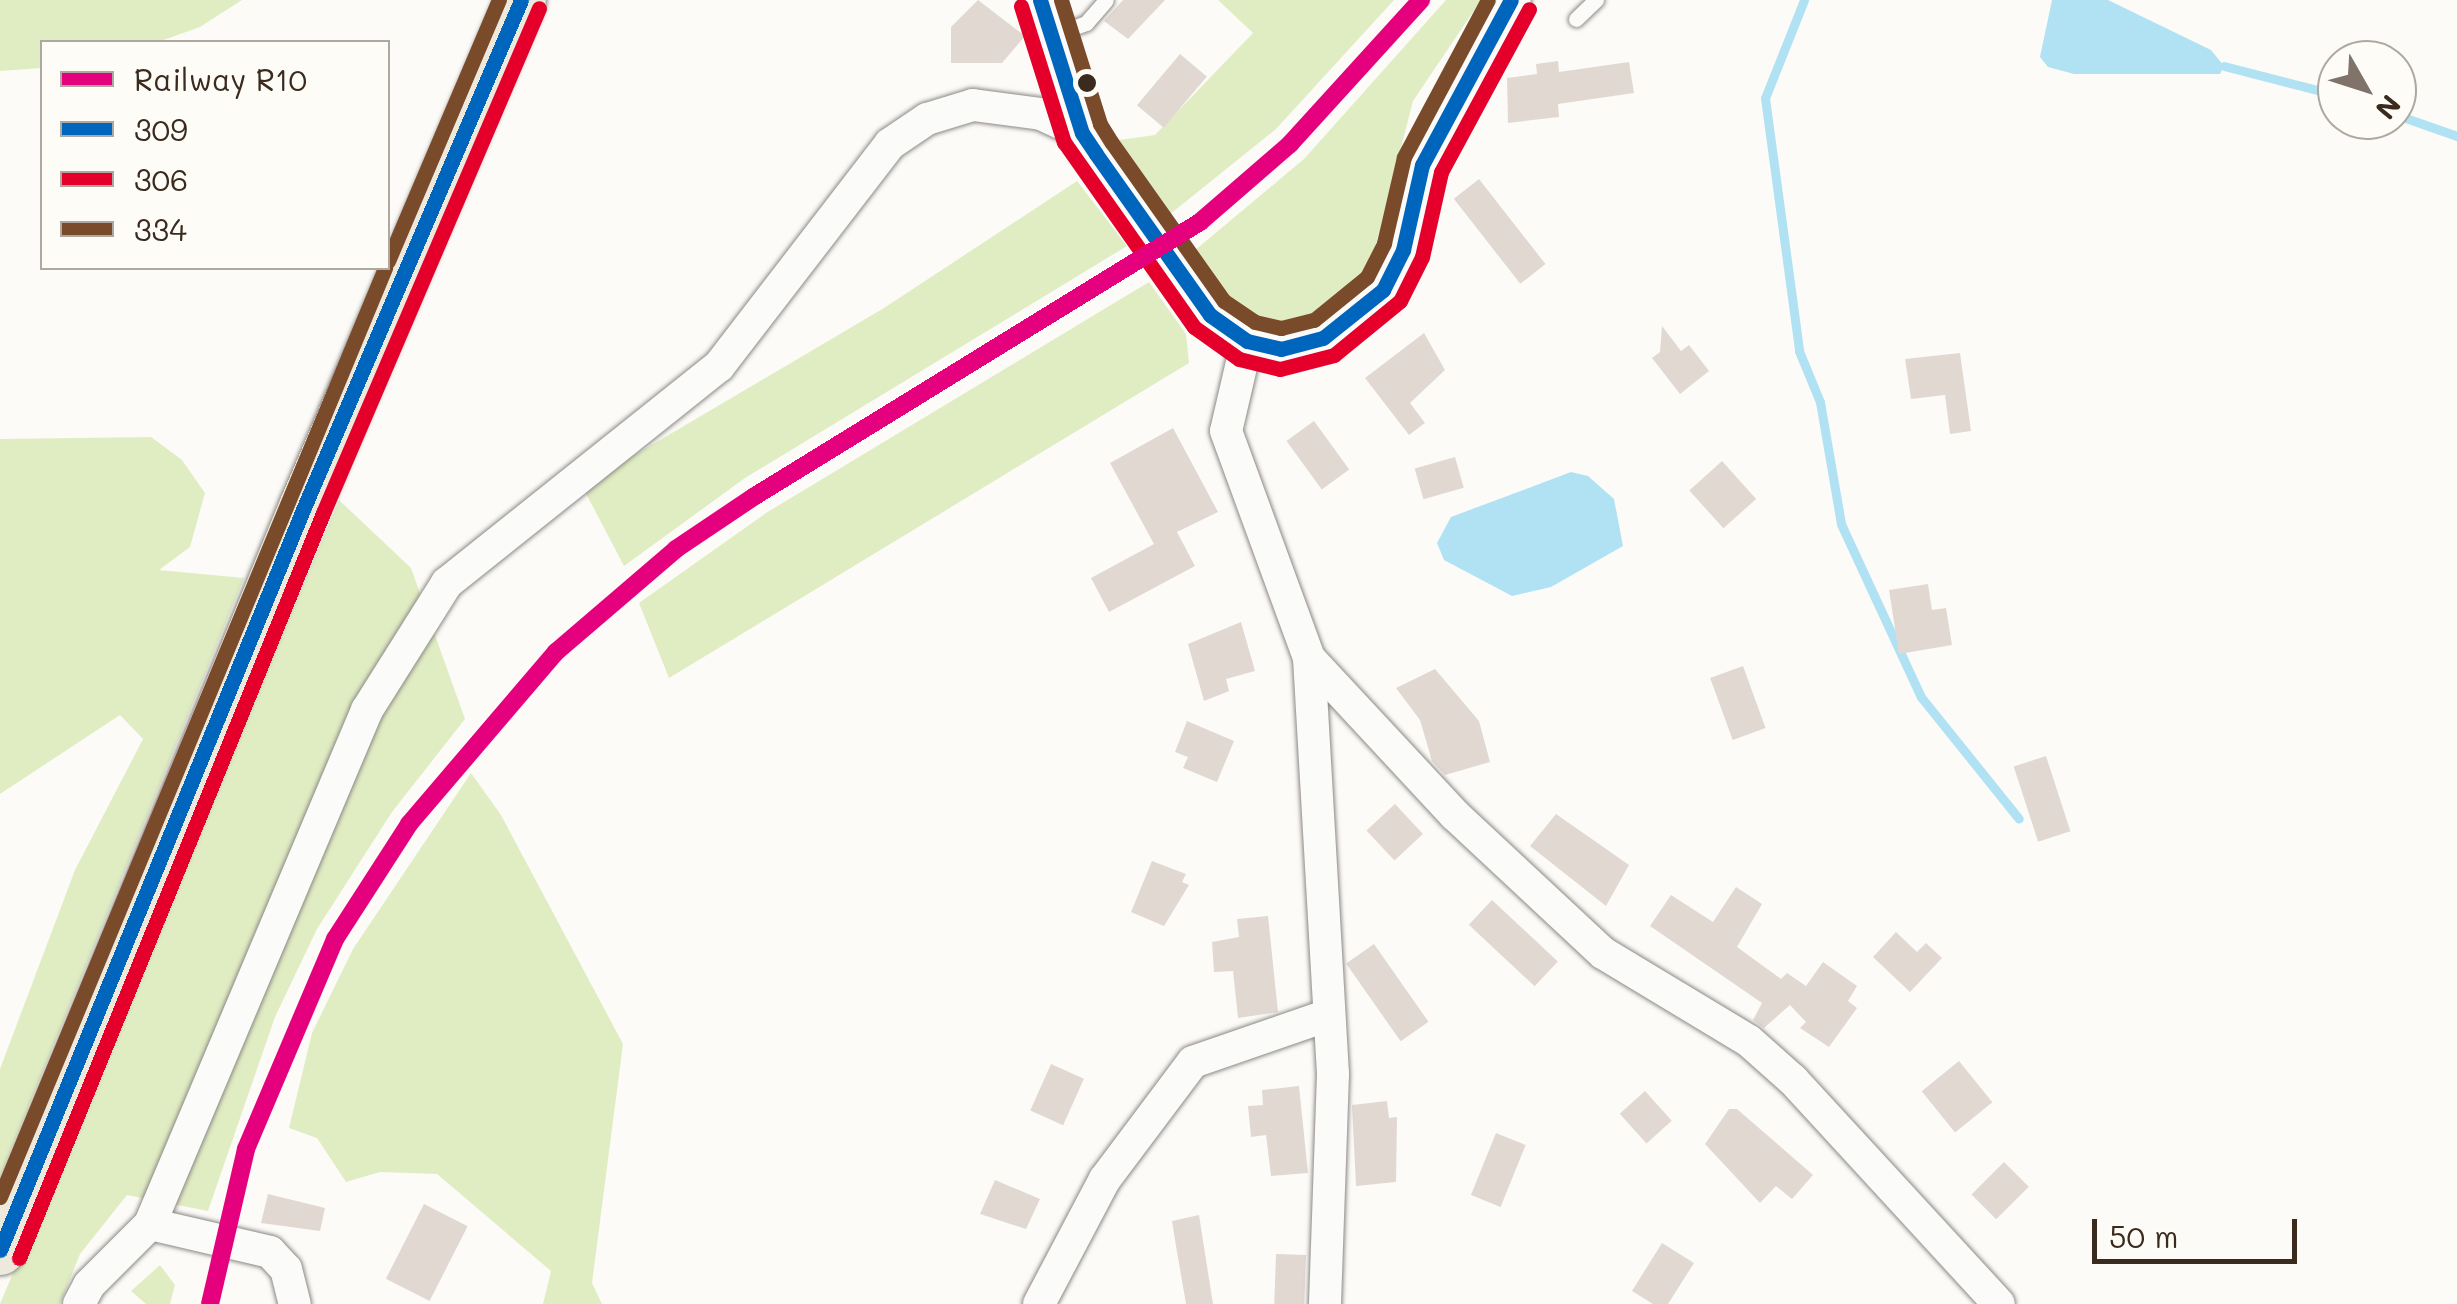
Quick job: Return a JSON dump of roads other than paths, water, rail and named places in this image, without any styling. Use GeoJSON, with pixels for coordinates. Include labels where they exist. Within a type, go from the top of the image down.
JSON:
{"type":"FeatureCollection","features":[{"type":"Feature","properties":{"kind":"main road"},"geometry":{"type":"LineString","coordinates":[[0,1250],[246,650],[522,0]]}},
{"type":"Feature","properties":{"kind":"street"},"geometry":{"type":"LineString","coordinates":[[1048,17],[1089,143],[1210,315],[1247,341],[1281,349],[1323,338],[1383,290],[1403,250],[1422,165],[1511,0]]}},
{"type":"Feature","properties":{"kind":"street"},"geometry":{"type":"LineString","coordinates":[[79,1304],[89,1284],[150,1224],[368,710],[448,583],[719,366],[890,144],[928,119],[973,105],[1041,114],[1089,143]]}},
{"type":"Feature","properties":{"kind":"street"},"geometry":{"type":"LineString","coordinates":[[1247,341],[1226,430],[1309,658],[1326,1016],[1333,1074],[1325,1304]]}},
{"type":"Feature","properties":{"kind":"street"},"geometry":{"type":"LineString","coordinates":[[1309,658],[1454,815],[1603,953],[1749,1042],[1793,1080],[1998,1304]]}},
{"type":"Feature","properties":{"kind":"street"},"geometry":{"type":"LineString","coordinates":[[1039,1304],[1105,1179],[1193,1062],[1326,1016]]}},
{"type":"Feature","properties":{"kind":"street"},"geometry":{"type":"LineString","coordinates":[[150,1224],[270,1252],[286,1269],[295,1304]]}},
{"type":"Feature","properties":{"kind":"lane"},"geometry":{"type":"LineString","coordinates":[[1048,17],[1086,23],[1106,0]]}},
{"type":"Feature","properties":{"kind":"lane"},"geometry":{"type":"LineString","coordinates":[[1576,19],[1596,0]]}},
{"type":"Feature","properties":{"kind":"water"},"geometry":{"type":"Polygon","coordinates":[[[2052,0],[2108,0],[2211,50],[2224,66],[2220,74],[2074,74],[2048,67],[2040,57],[2052,0]]]}},
{"type":"Feature","properties":{"kind":"water"},"geometry":{"type":"Polygon","coordinates":[[[1571,472],[1588,476],[1614,499],[1623,546],[1551,587],[1512,596],[1444,560],[1437,543],[1451,517],[1571,472]]]}},
{"type":"Feature","properties":{"kind":"waterway"},"geometry":{"type":"LineString","coordinates":[[1804,0],[1765,98],[1799,351],[1820,402],[1841,524],[1921,697],[2019,819]]}},
{"type":"Feature","properties":{"kind":"waterway"},"geometry":{"type":"LineString","coordinates":[[2224,66],[2317,90]]}},
{"type":"Feature","properties":{"kind":"waterway"},"geometry":{"type":"LineString","coordinates":[[2417,122],[2457,136]]}},
{"type":"Feature","properties":{"kind":"rail line","name":"R10"},"geometry":{"type":"LineString","coordinates":[[210,1304],[246,1149],[335,939],[409,824],[556,652],[676,549],[755,496],[1200,222],[1290,144],[1421,0]]}}]}
